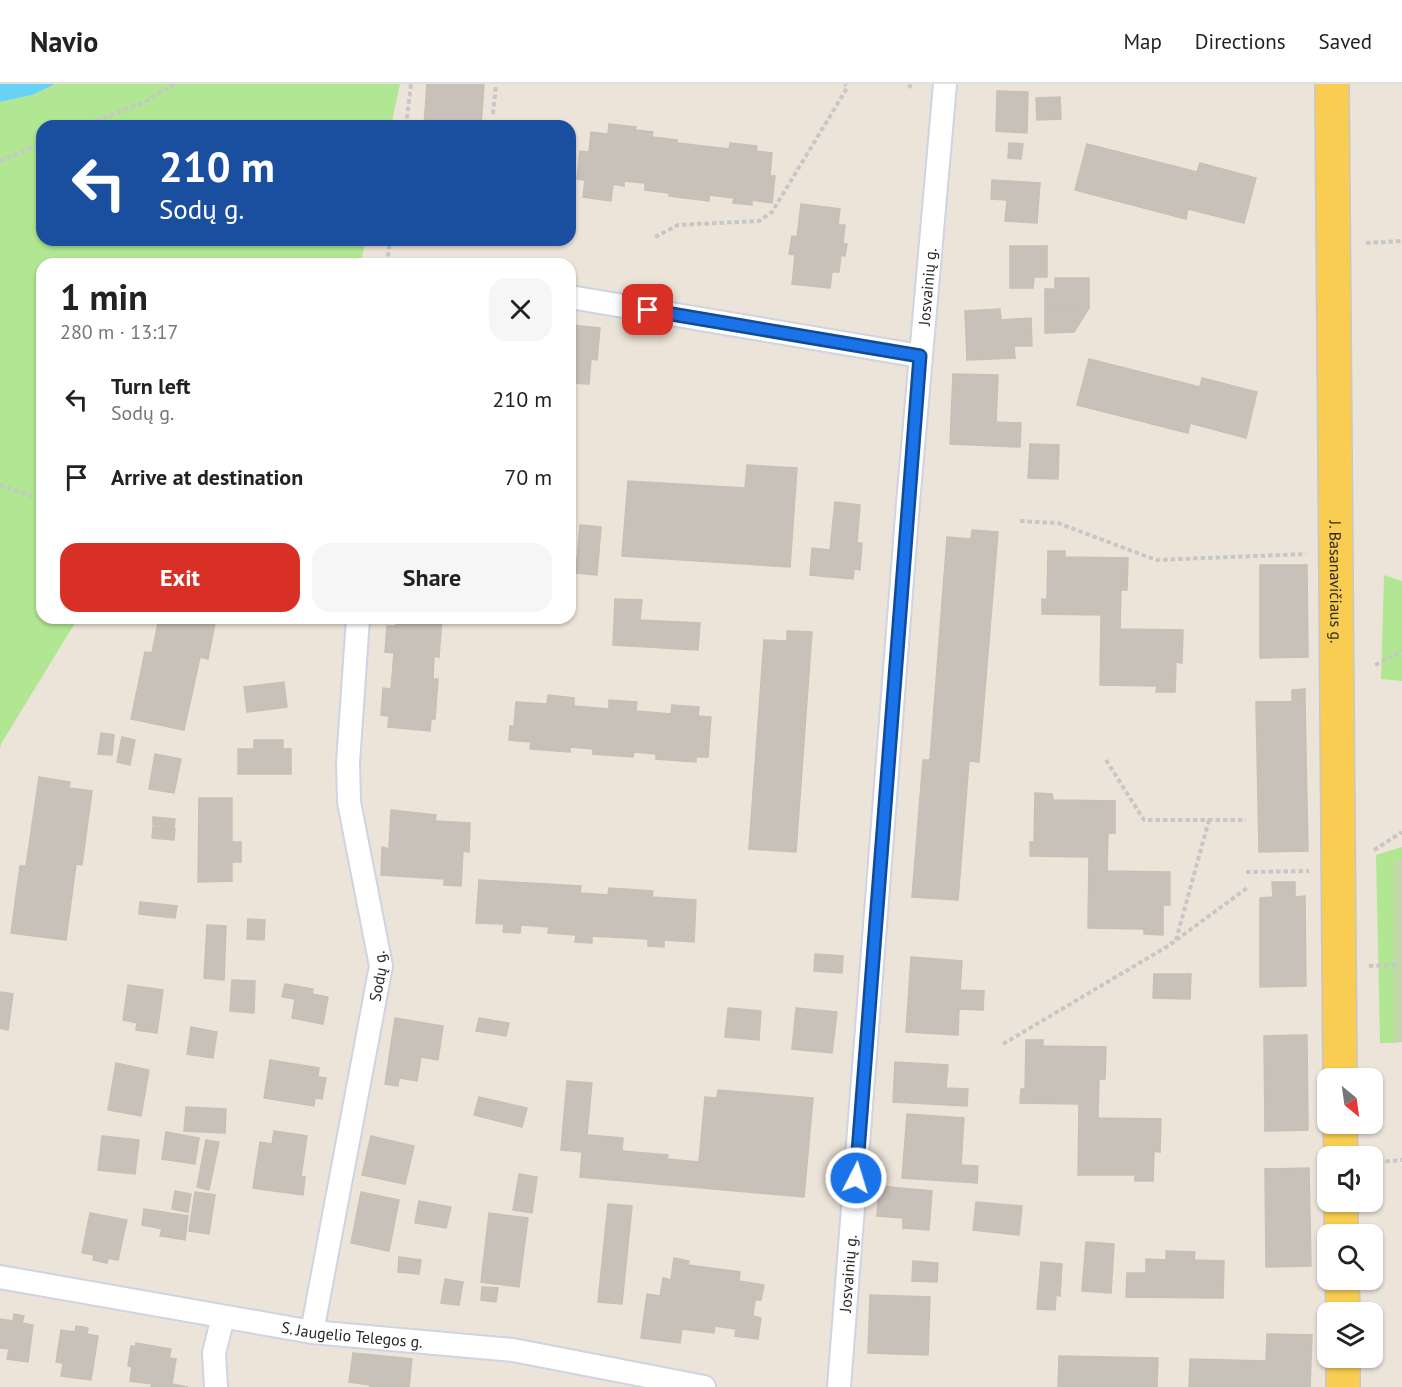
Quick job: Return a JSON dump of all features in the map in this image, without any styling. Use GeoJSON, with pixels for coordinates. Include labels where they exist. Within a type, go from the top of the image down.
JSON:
{"type":"FeatureCollection","features":[{"type":"Feature","properties":{"kind":"main road","name":"J. Basanavičiaus g."},"geometry":{"type":"LineString","coordinates":[[1332,84],[1340,1068]]}},
{"type":"Feature","properties":{"kind":"main road"},"geometry":{"type":"LineString","coordinates":[[1343,1368],[1343,1387]]}},
{"type":"Feature","properties":{"kind":"street","name":"Josvainių g."},"geometry":{"type":"LineString","coordinates":[[839,1387],[920,356],[945,84]]}},
{"type":"Feature","properties":{"kind":"street"},"geometry":{"type":"LineString","coordinates":[[576,298],[920,356]]}},
{"type":"Feature","properties":{"kind":"street","name":"Sodų g."},"geometry":{"type":"LineString","coordinates":[[312,1332],[381,966],[349,802],[348,763],[358,624]]}},
{"type":"Feature","properties":{"kind":"street","name":"S. Jaugelio Telegos g."},"geometry":{"type":"LineString","coordinates":[[0,1277],[312,1332],[513,1350],[704,1387]]}},
{"type":"Feature","properties":{"kind":"street"},"geometry":{"type":"LineString","coordinates":[[216,1387],[214,1353],[223,1317]]}},
{"type":"Feature","properties":{"kind":"path"},"geometry":{"type":"LineString","coordinates":[[98,120],[145,102],[174,84]]}},
{"type":"Feature","properties":{"kind":"path"},"geometry":{"type":"LineString","coordinates":[[407,120],[411,84]]}},
{"type":"Feature","properties":{"kind":"path"},"geometry":{"type":"LineString","coordinates":[[493,114],[496,84]]}},
{"type":"Feature","properties":{"kind":"path"},"geometry":{"type":"LineString","coordinates":[[655,237],[678,225],[759,221],[772,212],[847,88],[845,84]]}},
{"type":"Feature","properties":{"kind":"path"},"geometry":{"type":"LineString","coordinates":[[0,161],[36,146]]}},
{"type":"Feature","properties":{"kind":"path"},"geometry":{"type":"LineString","coordinates":[[1366,243],[1402,241]]}},
{"type":"Feature","properties":{"kind":"path"},"geometry":{"type":"LineString","coordinates":[[0,485],[36,497]]}},
{"type":"Feature","properties":{"kind":"path"},"geometry":{"type":"LineString","coordinates":[[1020,521],[1058,523],[1156,560],[1336,552]]}},
{"type":"Feature","properties":{"kind":"path"},"geometry":{"type":"LineString","coordinates":[[1375,665],[1402,651]]}},
{"type":"Feature","properties":{"kind":"path"},"geometry":{"type":"LineString","coordinates":[[1106,760],[1144,820],[1246,820]]}},
{"type":"Feature","properties":{"kind":"path"},"geometry":{"type":"LineString","coordinates":[[1176,940],[1209,820]]}},
{"type":"Feature","properties":{"kind":"path"},"geometry":{"type":"LineString","coordinates":[[1374,850],[1402,832]]}},
{"type":"Feature","properties":{"kind":"path"},"geometry":{"type":"LineString","coordinates":[[1395,835],[1402,837]]}},
{"type":"Feature","properties":{"kind":"path"},"geometry":{"type":"LineString","coordinates":[[1246,872],[1338,870]]}},
{"type":"Feature","properties":{"kind":"path"},"geometry":{"type":"LineString","coordinates":[[1003,1044],[1176,940],[1246,888]]}},
{"type":"Feature","properties":{"kind":"path"},"geometry":{"type":"LineString","coordinates":[[1369,966],[1397,965]]}},
{"type":"Feature","properties":{"kind":"path"},"geometry":{"type":"LineString","coordinates":[[1383,1162],[1402,1160]]}},
{"type":"Feature","properties":{"kind":"green space"},"geometry":{"type":"Polygon","coordinates":[[[55,84],[400,84],[392,120],[36,120],[36,246],[364,246],[362,258],[36,258],[36,624],[74,624],[1,744],[0,750],[0,102],[32,95],[55,84]]]}},
{"type":"Feature","properties":{"kind":"green space"},"geometry":{"type":"Polygon","coordinates":[[[1384,575],[1402,581],[1402,681],[1381,679],[1384,575]]]}},
{"type":"Feature","properties":{"kind":"green space"},"geometry":{"type":"Polygon","coordinates":[[[1402,847],[1402,860],[1394,861],[1394,1043],[1380,1043],[1376,855],[1402,847]]]}},
{"type":"Feature","properties":{"kind":"green space"},"geometry":{"type":"Polygon","coordinates":[[[1402,860],[1402,1042],[1394,1043],[1394,861],[1402,860]]]}},
{"type":"Feature","properties":{"kind":"water"},"geometry":{"type":"Polygon","coordinates":[[[0,84],[55,84],[32,95],[0,102],[0,84]]]}},
{"type":"Feature","properties":{"kind":"building"},"geometry":{"type":"Polygon","coordinates":[[[427,84],[484,84],[481,120],[424,120],[427,84]]]}},
{"type":"Feature","properties":{"kind":"building"},"geometry":{"type":"Polygon","coordinates":[[[997,91],[1028,92],[1027,133],[996,131],[997,91]]]}},
{"type":"Feature","properties":{"kind":"building"},"geometry":{"type":"Polygon","coordinates":[[[1060,97],[1061,119],[1037,120],[1036,98],[1060,97]]]}},
{"type":"Feature","properties":{"kind":"building"},"geometry":{"type":"Polygon","coordinates":[[[609,124],[636,127],[635,130],[653,132],[652,137],[677,140],[677,143],[729,149],[730,143],[757,146],[756,151],[772,153],[770,176],[775,176],[772,203],[752,200],[752,205],[733,203],[734,198],[709,195],[709,201],[669,196],[669,193],[645,190],[645,183],[624,181],[624,186],[613,184],[611,201],[583,197],[585,180],[577,179],[580,151],[589,152],[591,132],[608,134],[609,124]]]}},
{"type":"Feature","properties":{"kind":"building"},"geometry":{"type":"Polygon","coordinates":[[[1009,143],[1023,144],[1021,159],[1008,158],[1009,143]]]}},
{"type":"Feature","properties":{"kind":"building"},"geometry":{"type":"Polygon","coordinates":[[[1087,144],[1197,172],[1200,163],[1256,178],[1244,223],[1188,209],[1186,219],[1075,190],[1087,144]]]}},
{"type":"Feature","properties":{"kind":"building"},"geometry":{"type":"Polygon","coordinates":[[[992,180],[1040,183],[1037,223],[1005,221],[1007,200],[991,199],[992,180]]]}},
{"type":"Feature","properties":{"kind":"building"},"geometry":{"type":"Polygon","coordinates":[[[801,204],[840,209],[838,225],[845,225],[843,243],[847,244],[845,256],[841,255],[839,272],[832,272],[830,288],[792,284],[795,255],[789,254],[792,236],[797,237],[801,204]]]}},
{"type":"Feature","properties":{"kind":"building"},"geometry":{"type":"Polygon","coordinates":[[[1010,246],[1047,246],[1047,277],[1034,277],[1033,288],[1010,288],[1010,246]]]}},
{"type":"Feature","properties":{"kind":"building"},"geometry":{"type":"Polygon","coordinates":[[[1055,278],[1089,278],[1089,308],[1045,308],[1045,289],[1055,289],[1055,278]]]}},
{"type":"Feature","properties":{"kind":"building"},"geometry":{"type":"Polygon","coordinates":[[[1045,308],[1089,308],[1074,332],[1045,333],[1045,308]]]}},
{"type":"Feature","properties":{"kind":"building"},"geometry":{"type":"Polygon","coordinates":[[[1000,309],[1001,320],[1031,318],[1032,346],[1014,346],[1015,358],[967,360],[965,311],[1000,309]]]}},
{"type":"Feature","properties":{"kind":"building"},"geometry":{"type":"Polygon","coordinates":[[[576,326],[600,328],[597,360],[591,359],[589,384],[576,383],[576,326]]]}},
{"type":"Feature","properties":{"kind":"building"},"geometry":{"type":"Polygon","coordinates":[[[1089,359],[1200,387],[1202,378],[1257,392],[1246,438],[1190,423],[1188,433],[1077,405],[1089,359]]]}},
{"type":"Feature","properties":{"kind":"building"},"geometry":{"type":"Polygon","coordinates":[[[953,374],[998,375],[996,422],[1021,423],[1020,447],[950,444],[953,374]]]}},
{"type":"Feature","properties":{"kind":"building"},"geometry":{"type":"Polygon","coordinates":[[[1030,444],[1059,445],[1058,479],[1028,478],[1030,444]]]}},
{"type":"Feature","properties":{"kind":"building"},"geometry":{"type":"Polygon","coordinates":[[[747,465],[797,468],[790,567],[622,556],[628,481],[745,488],[747,465]]]}},
{"type":"Feature","properties":{"kind":"building"},"geometry":{"type":"Polygon","coordinates":[[[835,502],[860,505],[857,543],[862,543],[860,570],[854,569],[853,579],[810,575],[812,548],[830,550],[835,502]]]}},
{"type":"Feature","properties":{"kind":"building"},"geometry":{"type":"Polygon","coordinates":[[[580,525],[601,527],[597,575],[576,573],[580,525]]]}},
{"type":"Feature","properties":{"kind":"building"},"geometry":{"type":"Polygon","coordinates":[[[972,530],[998,532],[979,762],[969,761],[958,900],[912,897],[923,760],[930,760],[947,537],[971,539],[972,530]]]}},
{"type":"Feature","properties":{"kind":"building"},"geometry":{"type":"Polygon","coordinates":[[[1048,551],[1065,551],[1065,557],[1128,558],[1127,590],[1121,590],[1120,629],[1183,630],[1182,663],[1176,662],[1175,692],[1156,692],[1157,686],[1100,685],[1101,615],[1042,614],[1042,599],[1047,600],[1048,551]]]}},
{"type":"Feature","properties":{"kind":"building"},"geometry":{"type":"Polygon","coordinates":[[[1260,565],[1307,565],[1308,657],[1260,658],[1260,565]]]}},
{"type":"Feature","properties":{"kind":"building"},"geometry":{"type":"Polygon","coordinates":[[[615,599],[642,600],[640,620],[700,623],[698,650],[613,645],[615,599]]]}},
{"type":"Feature","properties":{"kind":"building"},"geometry":{"type":"Polygon","coordinates":[[[158,624],[215,624],[208,659],[200,657],[184,730],[131,719],[145,652],[152,653],[158,624]]]}},
{"type":"Feature","properties":{"kind":"building"},"geometry":{"type":"Polygon","coordinates":[[[396,624],[442,624],[439,657],[434,656],[433,679],[438,679],[435,719],[431,719],[430,731],[388,727],[389,716],[381,715],[383,688],[391,689],[394,653],[385,652],[387,626],[396,626],[396,624]]]}},
{"type":"Feature","properties":{"kind":"building"},"geometry":{"type":"Polygon","coordinates":[[[787,631],[812,632],[796,852],[749,849],[764,640],[787,641],[787,631]]]}},
{"type":"Feature","properties":{"kind":"building"},"geometry":{"type":"Polygon","coordinates":[[[284,682],[287,707],[247,712],[244,687],[284,682]]]}},
{"type":"Feature","properties":{"kind":"building"},"geometry":{"type":"Polygon","coordinates":[[[1305,689],[1305,701],[1292,701],[1292,690],[1305,689]]]}},
{"type":"Feature","properties":{"kind":"building"},"geometry":{"type":"Polygon","coordinates":[[[548,695],[574,698],[574,706],[609,709],[609,700],[637,702],[636,711],[671,714],[672,705],[699,707],[698,716],[711,717],[708,757],[696,757],[696,762],[656,759],[656,754],[634,752],[633,757],[593,754],[593,749],[570,747],[570,752],[530,749],[531,742],[509,740],[510,726],[514,726],[516,702],[547,704],[548,695]]]}},
{"type":"Feature","properties":{"kind":"building"},"geometry":{"type":"Polygon","coordinates":[[[1305,701],[1308,851],[1259,852],[1256,702],[1305,701]]]}},
{"type":"Feature","properties":{"kind":"building"},"geometry":{"type":"Polygon","coordinates":[[[101,733],[114,735],[112,755],[98,754],[101,733]]]}},
{"type":"Feature","properties":{"kind":"building"},"geometry":{"type":"Polygon","coordinates":[[[122,737],[135,740],[130,765],[117,762],[122,737]]]}},
{"type":"Feature","properties":{"kind":"building"},"geometry":{"type":"Polygon","coordinates":[[[254,740],[283,740],[283,749],[291,749],[291,774],[238,774],[238,749],[254,749],[254,740]]]}},
{"type":"Feature","properties":{"kind":"building"},"geometry":{"type":"Polygon","coordinates":[[[155,754],[181,759],[174,793],[149,789],[155,754]]]}},
{"type":"Feature","properties":{"kind":"building"},"geometry":{"type":"Polygon","coordinates":[[[39,777],[70,782],[69,788],[92,791],[82,865],[76,864],[66,940],[11,933],[20,866],[26,866],[39,777]]]}},
{"type":"Feature","properties":{"kind":"building"},"geometry":{"type":"Polygon","coordinates":[[[1035,793],[1052,794],[1053,800],[1115,801],[1115,833],[1108,833],[1107,871],[1170,872],[1170,905],[1163,905],[1163,935],[1144,934],[1144,929],[1088,928],[1089,857],[1030,856],[1030,842],[1034,842],[1035,793]]]}},
{"type":"Feature","properties":{"kind":"building"},"geometry":{"type":"Polygon","coordinates":[[[199,798],[232,798],[232,842],[241,842],[241,862],[232,862],[232,881],[198,882],[199,798]]]}},
{"type":"Feature","properties":{"kind":"building"},"geometry":{"type":"Polygon","coordinates":[[[391,810],[436,815],[435,821],[470,823],[469,852],[463,851],[461,886],[444,885],[444,879],[381,875],[382,847],[389,849],[391,810]]]}},
{"type":"Feature","properties":{"kind":"building"},"geometry":{"type":"Polygon","coordinates":[[[153,817],[175,819],[174,828],[153,825],[153,817]]]}},
{"type":"Feature","properties":{"kind":"building"},"geometry":{"type":"Polygon","coordinates":[[[153,827],[175,829],[174,840],[152,838],[153,827]]]}},
{"type":"Feature","properties":{"kind":"building"},"geometry":{"type":"Polygon","coordinates":[[[479,880],[581,886],[580,893],[608,895],[609,888],[653,891],[652,897],[696,900],[694,942],[664,940],[664,947],[648,946],[648,939],[592,936],[592,943],[575,942],[576,935],[548,933],[549,927],[521,925],[520,933],[503,932],[504,924],[476,923],[479,880]]]}},
{"type":"Feature","properties":{"kind":"building"},"geometry":{"type":"Polygon","coordinates":[[[1272,882],[1295,882],[1295,897],[1305,896],[1306,986],[1260,987],[1260,898],[1273,897],[1272,882]]]}},
{"type":"Feature","properties":{"kind":"building"},"geometry":{"type":"Polygon","coordinates":[[[140,902],[177,906],[175,918],[139,914],[140,902]]]}},
{"type":"Feature","properties":{"kind":"building"},"geometry":{"type":"Polygon","coordinates":[[[248,919],[265,920],[264,940],[247,939],[248,919]]]}},
{"type":"Feature","properties":{"kind":"building"},"geometry":{"type":"Polygon","coordinates":[[[207,925],[226,926],[224,980],[204,978],[207,925]]]}},
{"type":"Feature","properties":{"kind":"building"},"geometry":{"type":"Polygon","coordinates":[[[815,954],[843,956],[842,973],[814,971],[815,954]]]}},
{"type":"Feature","properties":{"kind":"building"},"geometry":{"type":"Polygon","coordinates":[[[911,957],[962,961],[960,990],[984,991],[983,1010],[959,1009],[958,1035],[906,1032],[911,957]]]}},
{"type":"Feature","properties":{"kind":"building"},"geometry":{"type":"Polygon","coordinates":[[[1154,974],[1191,974],[1190,999],[1153,998],[1154,974]]]}},
{"type":"Feature","properties":{"kind":"building"},"geometry":{"type":"Polygon","coordinates":[[[232,980],[255,981],[254,1013],[230,1011],[232,980]]]}},
{"type":"Feature","properties":{"kind":"building"},"geometry":{"type":"Polygon","coordinates":[[[285,984],[313,989],[312,994],[328,997],[323,1024],[292,1018],[295,999],[282,997],[285,984]]]}},
{"type":"Feature","properties":{"kind":"building"},"geometry":{"type":"Polygon","coordinates":[[[128,985],[163,990],[157,1033],[136,1030],[137,1023],[123,1020],[128,985]]]}},
{"type":"Feature","properties":{"kind":"building"},"geometry":{"type":"Polygon","coordinates":[[[0,992],[13,994],[8,1030],[0,1028],[0,992]]]}},
{"type":"Feature","properties":{"kind":"building"},"geometry":{"type":"Polygon","coordinates":[[[728,1008],[761,1011],[759,1040],[725,1037],[728,1008]]]}},
{"type":"Feature","properties":{"kind":"building"},"geometry":{"type":"Polygon","coordinates":[[[796,1008],[837,1012],[832,1053],[792,1049],[796,1008]]]}},
{"type":"Feature","properties":{"kind":"building"},"geometry":{"type":"Polygon","coordinates":[[[395,1018],[443,1026],[438,1060],[421,1057],[417,1081],[399,1078],[398,1086],[385,1084],[395,1018]]]}},
{"type":"Feature","properties":{"kind":"building"},"geometry":{"type":"Polygon","coordinates":[[[479,1018],[509,1023],[506,1036],[476,1031],[479,1018]]]}},
{"type":"Feature","properties":{"kind":"building"},"geometry":{"type":"Polygon","coordinates":[[[191,1027],[217,1032],[213,1058],[187,1054],[191,1027]]]}},
{"type":"Feature","properties":{"kind":"building"},"geometry":{"type":"Polygon","coordinates":[[[1307,1035],[1308,1130],[1265,1131],[1264,1036],[1307,1035]]]}},
{"type":"Feature","properties":{"kind":"building"},"geometry":{"type":"Polygon","coordinates":[[[1026,1040],[1043,1040],[1043,1046],[1106,1047],[1105,1079],[1099,1079],[1098,1118],[1161,1119],[1160,1152],[1154,1151],[1153,1181],[1135,1181],[1135,1175],[1078,1175],[1079,1104],[1020,1103],[1021,1089],[1025,1089],[1026,1040]]]}},
{"type":"Feature","properties":{"kind":"building"},"geometry":{"type":"Polygon","coordinates":[[[270,1060],[319,1068],[318,1077],[326,1078],[322,1099],[315,1098],[314,1106],[264,1098],[270,1060]]]}},
{"type":"Feature","properties":{"kind":"building"},"geometry":{"type":"Polygon","coordinates":[[[895,1062],[948,1065],[946,1088],[968,1089],[967,1106],[893,1102],[895,1062]]]}},
{"type":"Feature","properties":{"kind":"building"},"geometry":{"type":"Polygon","coordinates":[[[116,1063],[149,1070],[141,1116],[108,1110],[116,1063]]]}},
{"type":"Feature","properties":{"kind":"building"},"geometry":{"type":"Polygon","coordinates":[[[567,1081],[592,1083],[587,1135],[623,1138],[622,1151],[668,1155],[667,1159],[699,1162],[705,1097],[717,1098],[718,1090],[813,1098],[804,1197],[580,1177],[582,1152],[561,1150],[567,1081]]]}},
{"type":"Feature","properties":{"kind":"building"},"geometry":{"type":"Polygon","coordinates":[[[479,1097],[527,1108],[522,1127],[474,1115],[479,1097]]]}},
{"type":"Feature","properties":{"kind":"building"},"geometry":{"type":"Polygon","coordinates":[[[186,1107],[226,1109],[225,1133],[184,1131],[186,1107]]]}},
{"type":"Feature","properties":{"kind":"building"},"geometry":{"type":"Polygon","coordinates":[[[907,1114],[964,1118],[961,1165],[978,1166],[977,1183],[902,1178],[907,1114]]]}},
{"type":"Feature","properties":{"kind":"building"},"geometry":{"type":"Polygon","coordinates":[[[274,1131],[307,1136],[301,1177],[305,1177],[303,1195],[253,1188],[260,1142],[272,1144],[274,1131]]]}},
{"type":"Feature","properties":{"kind":"building"},"geometry":{"type":"Polygon","coordinates":[[[166,1132],[199,1138],[195,1164],[162,1159],[166,1132]]]}},
{"type":"Feature","properties":{"kind":"building"},"geometry":{"type":"Polygon","coordinates":[[[102,1136],[139,1140],[135,1174],[98,1170],[102,1136]]]}},
{"type":"Feature","properties":{"kind":"building"},"geometry":{"type":"Polygon","coordinates":[[[371,1136],[414,1146],[405,1184],[362,1175],[371,1136]]]}},
{"type":"Feature","properties":{"kind":"building"},"geometry":{"type":"Polygon","coordinates":[[[206,1140],[219,1142],[209,1190],[197,1187],[206,1140]]]}},
{"type":"Feature","properties":{"kind":"building"},"geometry":{"type":"Polygon","coordinates":[[[1309,1168],[1311,1266],[1266,1267],[1265,1169],[1309,1168]]]}},
{"type":"Feature","properties":{"kind":"building"},"geometry":{"type":"Polygon","coordinates":[[[519,1174],[537,1177],[532,1213],[513,1210],[519,1174]]]}},
{"type":"Feature","properties":{"kind":"building"},"geometry":{"type":"Polygon","coordinates":[[[879,1186],[932,1191],[929,1230],[903,1228],[903,1218],[877,1216],[879,1186]]]}},
{"type":"Feature","properties":{"kind":"building"},"geometry":{"type":"Polygon","coordinates":[[[175,1191],[191,1194],[188,1212],[172,1209],[175,1191]]]}},
{"type":"Feature","properties":{"kind":"building"},"geometry":{"type":"Polygon","coordinates":[[[195,1192],[215,1195],[209,1234],[189,1231],[195,1192]]]}},
{"type":"Feature","properties":{"kind":"building"},"geometry":{"type":"Polygon","coordinates":[[[361,1192],[399,1200],[389,1251],[351,1243],[361,1192]]]}},
{"type":"Feature","properties":{"kind":"building"},"geometry":{"type":"Polygon","coordinates":[[[419,1201],[451,1207],[446,1228],[415,1223],[419,1201]]]}},
{"type":"Feature","properties":{"kind":"building"},"geometry":{"type":"Polygon","coordinates":[[[976,1202],[1022,1206],[1019,1235],[973,1230],[976,1202]]]}},
{"type":"Feature","properties":{"kind":"building"},"geometry":{"type":"Polygon","coordinates":[[[608,1204],[632,1206],[622,1304],[598,1302],[608,1204]]]}},
{"type":"Feature","properties":{"kind":"building"},"geometry":{"type":"Polygon","coordinates":[[[144,1209],[188,1216],[185,1240],[160,1236],[162,1229],[142,1225],[144,1209]]]}},
{"type":"Feature","properties":{"kind":"building"},"geometry":{"type":"Polygon","coordinates":[[[90,1213],[127,1220],[118,1260],[108,1258],[107,1263],[93,1260],[94,1255],[82,1253],[90,1213]]]}},
{"type":"Feature","properties":{"kind":"building"},"geometry":{"type":"Polygon","coordinates":[[[489,1213],[528,1218],[519,1287],[481,1282],[489,1213]]]}},
{"type":"Feature","properties":{"kind":"building"},"geometry":{"type":"Polygon","coordinates":[[[1086,1242],[1114,1244],[1111,1293],[1082,1291],[1086,1242]]]}},
{"type":"Feature","properties":{"kind":"building"},"geometry":{"type":"Polygon","coordinates":[[[1166,1251],[1195,1252],[1194,1260],[1224,1261],[1223,1298],[1126,1297],[1127,1273],[1146,1273],[1146,1259],[1166,1260],[1166,1251]]]}},
{"type":"Feature","properties":{"kind":"building"},"geometry":{"type":"Polygon","coordinates":[[[399,1257],[421,1260],[419,1274],[398,1272],[399,1257]]]}},
{"type":"Feature","properties":{"kind":"building"},"geometry":{"type":"Polygon","coordinates":[[[674,1258],[689,1261],[688,1265],[740,1272],[739,1281],[764,1285],[761,1300],[755,1300],[753,1316],[761,1318],[758,1339],[735,1336],[736,1329],[715,1326],[714,1333],[682,1329],[680,1343],[641,1338],[647,1294],[660,1296],[663,1278],[671,1280],[674,1258]]]}},
{"type":"Feature","properties":{"kind":"building"},"geometry":{"type":"Polygon","coordinates":[[[913,1261],[938,1263],[937,1282],[912,1281],[913,1261]]]}},
{"type":"Feature","properties":{"kind":"building"},"geometry":{"type":"Polygon","coordinates":[[[1041,1262],[1062,1264],[1060,1296],[1056,1295],[1055,1310],[1037,1309],[1041,1262]]]}},
{"type":"Feature","properties":{"kind":"building"},"geometry":{"type":"Polygon","coordinates":[[[445,1279],[463,1282],[459,1305],[441,1303],[445,1279]]]}},
{"type":"Feature","properties":{"kind":"building"},"geometry":{"type":"Polygon","coordinates":[[[482,1287],[498,1288],[496,1302],[481,1300],[482,1287]]]}},
{"type":"Feature","properties":{"kind":"building"},"geometry":{"type":"Polygon","coordinates":[[[870,1295],[930,1297],[928,1355],[868,1353],[870,1295]]]}},
{"type":"Feature","properties":{"kind":"building"},"geometry":{"type":"Polygon","coordinates":[[[14,1314],[24,1316],[22,1323],[33,1325],[28,1362],[7,1359],[9,1349],[0,1348],[0,1319],[13,1321],[14,1314]]]}},
{"type":"Feature","properties":{"kind":"building"},"geometry":{"type":"Polygon","coordinates":[[[76,1326],[88,1328],[87,1334],[98,1336],[91,1380],[61,1376],[63,1363],[56,1362],[61,1330],[75,1332],[76,1326]]]}},
{"type":"Feature","properties":{"kind":"building"},"geometry":{"type":"Polygon","coordinates":[[[1267,1334],[1312,1335],[1310,1387],[1189,1387],[1190,1359],[1266,1361],[1267,1334]]]}},
{"type":"Feature","properties":{"kind":"building"},"geometry":{"type":"Polygon","coordinates":[[[136,1343],[171,1349],[169,1358],[176,1359],[172,1384],[188,1387],[151,1387],[152,1384],[130,1381],[132,1367],[128,1366],[131,1346],[136,1346],[136,1343]]]}},
{"type":"Feature","properties":{"kind":"building"},"geometry":{"type":"Polygon","coordinates":[[[353,1353],[412,1359],[409,1387],[370,1387],[370,1385],[349,1382],[353,1353]]]}},
{"type":"Feature","properties":{"kind":"building"},"geometry":{"type":"Polygon","coordinates":[[[1059,1356],[1158,1358],[1157,1387],[1058,1387],[1059,1356]]]}},
{"type":"Feature","properties":{"kind":"route"},"geometry":{"type":"LineString","coordinates":[[648,310],[920,356],[856,1178]]}}]}
